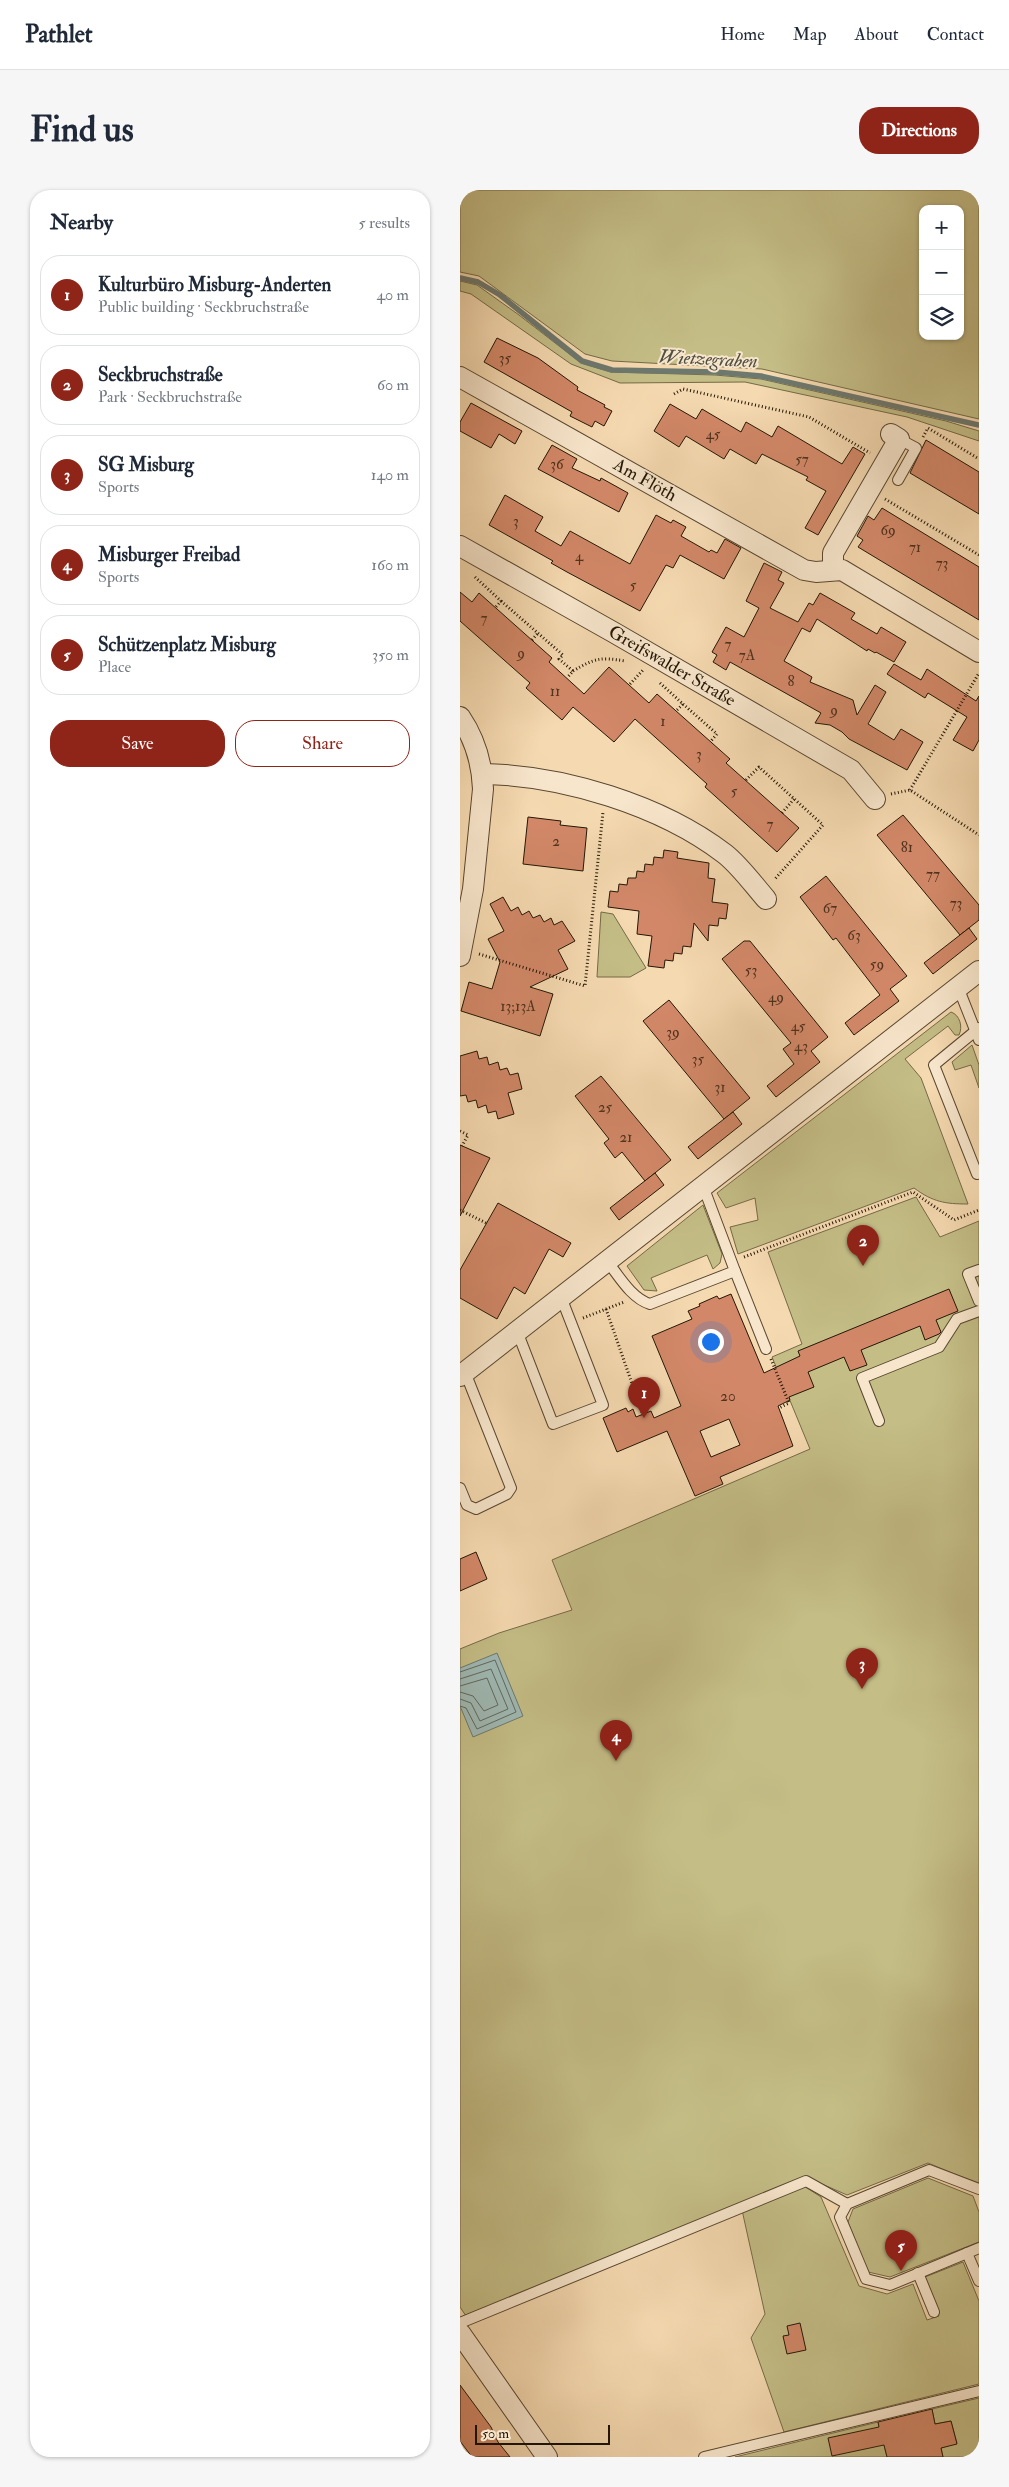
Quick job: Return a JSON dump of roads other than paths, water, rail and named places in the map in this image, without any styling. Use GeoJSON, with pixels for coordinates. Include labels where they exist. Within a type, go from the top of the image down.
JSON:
{"type":"FeatureCollection","features":[{"type":"Feature","properties":{"kind":"street","name":"Am Flöth"},"geometry":{"type":"LineString","coordinates":[[460,377],[804,570],[816,572],[842,570],[979,652]]}},
{"type":"Feature","properties":{"kind":"street"},"geometry":{"type":"LineString","coordinates":[[833,570],[832,553],[886,462],[902,440]]}},
{"type":"Feature","properties":{"kind":"street","name":"Greifswalder Straße"},"geometry":{"type":"LineString","coordinates":[[460,546],[851,770],[875,799]]}},
{"type":"Feature","properties":{"kind":"street"},"geometry":{"type":"LineString","coordinates":[[460,716],[478,753],[483,774],[474,880],[461,952]]}},
{"type":"Feature","properties":{"kind":"street"},"geometry":{"type":"LineString","coordinates":[[483,774],[514,775],[552,781],[605,795],[661,817],[710,844],[727,856],[764,896]]}},
{"type":"Feature","properties":{"kind":"street"},"geometry":{"type":"LineString","coordinates":[[463,1374],[979,971]]}},
{"type":"Feature","properties":{"kind":"street"},"geometry":{"type":"LineString","coordinates":[[460,2333],[545,2456]]}},
{"type":"Feature","properties":{"kind":"lane"},"geometry":{"type":"LineString","coordinates":[[898,480],[902,440]]}},
{"type":"Feature","properties":{"kind":"lane"},"geometry":{"type":"LineString","coordinates":[[958,987],[978,1033],[934,1064],[977,1174],[979,1173]]}},
{"type":"Feature","properties":{"kind":"lane"},"geometry":{"type":"LineString","coordinates":[[703,1186],[766,1349]]}},
{"type":"Feature","properties":{"kind":"lane"},"geometry":{"type":"LineString","coordinates":[[607,1261],[637,1298],[650,1304],[734,1266]]}},
{"type":"Feature","properties":{"kind":"lane"},"geometry":{"type":"LineString","coordinates":[[979,1270],[968,1274],[979,1301]]}},
{"type":"Feature","properties":{"kind":"lane"},"geometry":{"type":"LineString","coordinates":[[517,1331],[553,1424],[603,1405],[561,1297]]}},
{"type":"Feature","properties":{"kind":"lane"},"geometry":{"type":"LineString","coordinates":[[879,1421],[862,1378],[939,1347],[957,1320],[979,1311]]}},
{"type":"Feature","properties":{"kind":"lane"},"geometry":{"type":"LineString","coordinates":[[460,1488],[467,1505],[476,1508],[507,1494],[511,1488],[463,1374]]}},
{"type":"Feature","properties":{"kind":"lane"},"geometry":{"type":"LineString","coordinates":[[979,2189],[929,2170],[847,2204],[840,2217],[866,2278],[890,2285],[979,2248]]}},
{"type":"Feature","properties":{"kind":"lane"},"geometry":{"type":"LineString","coordinates":[[460,2323],[806,2181],[847,2204]]}},
{"type":"Feature","properties":{"kind":"lane"},"geometry":{"type":"LineString","coordinates":[[968,2253],[979,2281]]}},
{"type":"Feature","properties":{"kind":"lane"},"geometry":{"type":"LineString","coordinates":[[918,2273],[934,2312]]}},
{"type":"Feature","properties":{"kind":"lane"},"geometry":{"type":"LineString","coordinates":[[704,2457],[979,2391]]}},
{"type":"Feature","properties":{"kind":"water"},"geometry":{"type":"Polygon","coordinates":[[[497,1653],[523,1716],[473,1737],[460,1706],[460,1668],[497,1653]]]}},
{"type":"Feature","properties":{"kind":"waterway","name":"Wietzegraben"},"geometry":{"type":"LineString","coordinates":[[460,278],[478,282],[500,295],[582,361],[612,370],[716,372],[761,376],[979,425]]}},
{"type":"Feature","properties":{"kind":"place","name":"Seckbruchstraße"},"geometry":{"type":"Point","coordinates":[863,1266]}},
{"type":"Feature","properties":{"kind":"place","name":"Kulturbüro Misburg-Anderten"},"geometry":{"type":"Point","coordinates":[644,1418]}},
{"type":"Feature","properties":{"kind":"place","name":"SG Misburg"},"geometry":{"type":"Point","coordinates":[862,1689]}},
{"type":"Feature","properties":{"kind":"place","name":"Misburger Freibad"},"geometry":{"type":"Point","coordinates":[616,1761]}},
{"type":"Feature","properties":{"kind":"place","name":"Schützenplatz Misburg"},"geometry":{"type":"Point","coordinates":[901,2271]}}]}
